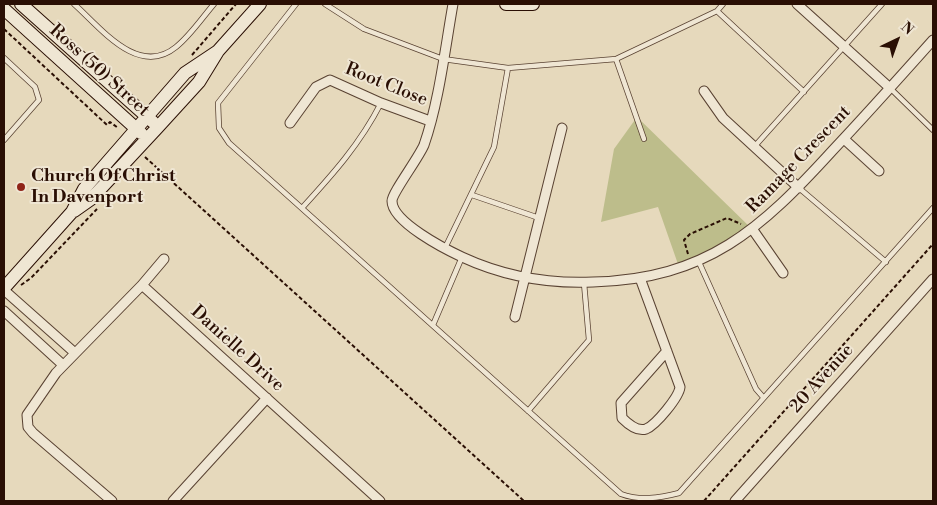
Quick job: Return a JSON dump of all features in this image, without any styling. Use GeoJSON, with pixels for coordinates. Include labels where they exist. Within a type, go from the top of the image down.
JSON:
{"type":"FeatureCollection","features":[{"type":"Feature","properties":{"kind":"street","name":"Ross (50) Street"},"geometry":{"type":"LineString","coordinates":[[21,4],[158,128]]}},
{"type":"Feature","properties":{"kind":"street"},"geometry":{"type":"LineString","coordinates":[[72,212],[92,199],[158,128],[199,82],[218,51],[260,4]]}},
{"type":"Feature","properties":{"kind":"street","name":"Ramage Crescent"},"geometry":{"type":"LineString","coordinates":[[454,4],[430,120],[420,153],[394,192],[392,201],[398,215],[445,248],[481,265],[525,277],[584,283],[640,278],[698,260],[718,252],[753,230],[799,188],[933,40]]}},
{"type":"Feature","properties":{"kind":"street"},"geometry":{"type":"LineString","coordinates":[[506,4],[532,4]]}},
{"type":"Feature","properties":{"kind":"street"},"geometry":{"type":"LineString","coordinates":[[797,4],[890,88]]}},
{"type":"Feature","properties":{"kind":"street","name":"Ross (50) Street"},"geometry":{"type":"LineString","coordinates":[[4,9],[148,139]]}},
{"type":"Feature","properties":{"kind":"street"},"geometry":{"type":"LineString","coordinates":[[75,353],[6,291],[72,212],[84,189],[136,128],[185,73],[218,51]]}},
{"type":"Feature","properties":{"kind":"street","name":"Root Close"},"geometry":{"type":"LineString","coordinates":[[290,123],[316,87],[330,80],[381,103],[430,120]]}},
{"type":"Feature","properties":{"kind":"street"},"geometry":{"type":"LineString","coordinates":[[704,91],[723,118],[799,188]]}},
{"type":"Feature","properties":{"kind":"street"},"geometry":{"type":"LineString","coordinates":[[514,317],[562,128]]}},
{"type":"Feature","properties":{"kind":"street"},"geometry":{"type":"LineString","coordinates":[[844,139],[879,171]]}},
{"type":"Feature","properties":{"kind":"street"},"geometry":{"type":"LineString","coordinates":[[753,230],[783,273]]}},
{"type":"Feature","properties":{"kind":"street"},"geometry":{"type":"LineString","coordinates":[[112,501],[28,427],[27,415],[63,365],[142,286],[164,259]]}},
{"type":"Feature","properties":{"kind":"street"},"geometry":{"type":"LineString","coordinates":[[640,278],[680,381],[678,396],[646,429],[631,426],[622,418],[621,403],[667,351]]}},
{"type":"Feature","properties":{"kind":"street","name":"20 Avenue"},"geometry":{"type":"LineString","coordinates":[[735,501],[933,279]]}},
{"type":"Feature","properties":{"kind":"street","name":"Danielle Drive"},"geometry":{"type":"LineString","coordinates":[[142,286],[267,398],[375,500]]}},
{"type":"Feature","properties":{"kind":"street"},"geometry":{"type":"LineString","coordinates":[[4,311],[63,365]]}},
{"type":"Feature","properties":{"kind":"street"},"geometry":{"type":"LineString","coordinates":[[172,501],[267,398]]}},
{"type":"Feature","properties":{"kind":"lane"},"geometry":{"type":"LineString","coordinates":[[74,4],[123,47],[136,55],[149,58],[164,54],[176,47],[214,4]]}},
{"type":"Feature","properties":{"kind":"lane"},"geometry":{"type":"LineString","coordinates":[[296,4],[218,102],[218,128],[229,143],[621,494],[633,498],[661,497],[679,493],[933,208]]}},
{"type":"Feature","properties":{"kind":"lane"},"geometry":{"type":"LineString","coordinates":[[325,4],[364,29],[443,59],[508,68],[616,58],[716,12],[723,4]]}},
{"type":"Feature","properties":{"kind":"lane"},"geometry":{"type":"LineString","coordinates":[[754,147],[882,4]]}},
{"type":"Feature","properties":{"kind":"lane"},"geometry":{"type":"LineString","coordinates":[[716,12],[804,92]]}},
{"type":"Feature","properties":{"kind":"lane"},"geometry":{"type":"LineString","coordinates":[[4,58],[35,87],[39,100],[4,140]]}},
{"type":"Feature","properties":{"kind":"lane"},"geometry":{"type":"LineString","coordinates":[[616,58],[644,139]]}},
{"type":"Feature","properties":{"kind":"lane"},"geometry":{"type":"LineString","coordinates":[[445,248],[472,196],[494,147],[508,68]]}},
{"type":"Feature","properties":{"kind":"lane"},"geometry":{"type":"LineString","coordinates":[[890,88],[933,130]]}},
{"type":"Feature","properties":{"kind":"lane"},"geometry":{"type":"LineString","coordinates":[[302,208],[343,163],[366,132],[381,103]]}},
{"type":"Feature","properties":{"kind":"lane"},"geometry":{"type":"LineString","coordinates":[[799,188],[886,262]]}},
{"type":"Feature","properties":{"kind":"lane"},"geometry":{"type":"LineString","coordinates":[[472,196],[539,218]]}},
{"type":"Feature","properties":{"kind":"lane"},"geometry":{"type":"LineString","coordinates":[[433,326],[462,257]]}},
{"type":"Feature","properties":{"kind":"lane"},"geometry":{"type":"LineString","coordinates":[[698,260],[756,388],[763,398]]}},
{"type":"Feature","properties":{"kind":"lane"},"geometry":{"type":"LineString","coordinates":[[528,411],[589,340],[584,283]]}},
{"type":"Feature","properties":{"kind":"path"},"geometry":{"type":"LineString","coordinates":[[186,61],[236,4]]}},
{"type":"Feature","properties":{"kind":"path"},"geometry":{"type":"LineString","coordinates":[[4,29],[107,125],[110,122],[118,128]]}},
{"type":"Feature","properties":{"kind":"path"},"geometry":{"type":"LineString","coordinates":[[143,152],[147,155],[145,157],[215,222],[524,501]]}},
{"type":"Feature","properties":{"kind":"path"},"geometry":{"type":"LineString","coordinates":[[6,291],[31,278],[98,207]]}},
{"type":"Feature","properties":{"kind":"path"},"geometry":{"type":"LineString","coordinates":[[688,254],[684,240],[690,234],[727,218],[738,221],[743,226]]}},
{"type":"Feature","properties":{"kind":"path"},"geometry":{"type":"LineString","coordinates":[[704,501],[933,244]]}},
{"type":"Feature","properties":{"kind":"green space"},"geometry":{"type":"Polygon","coordinates":[[[637,117],[753,230],[679,267],[658,207],[601,222],[614,149],[637,117]]]}},
{"type":"Feature","properties":{"kind":"place","name":"Church Of Christ In Davenport"},"geometry":{"type":"Point","coordinates":[21,187]}}]}
